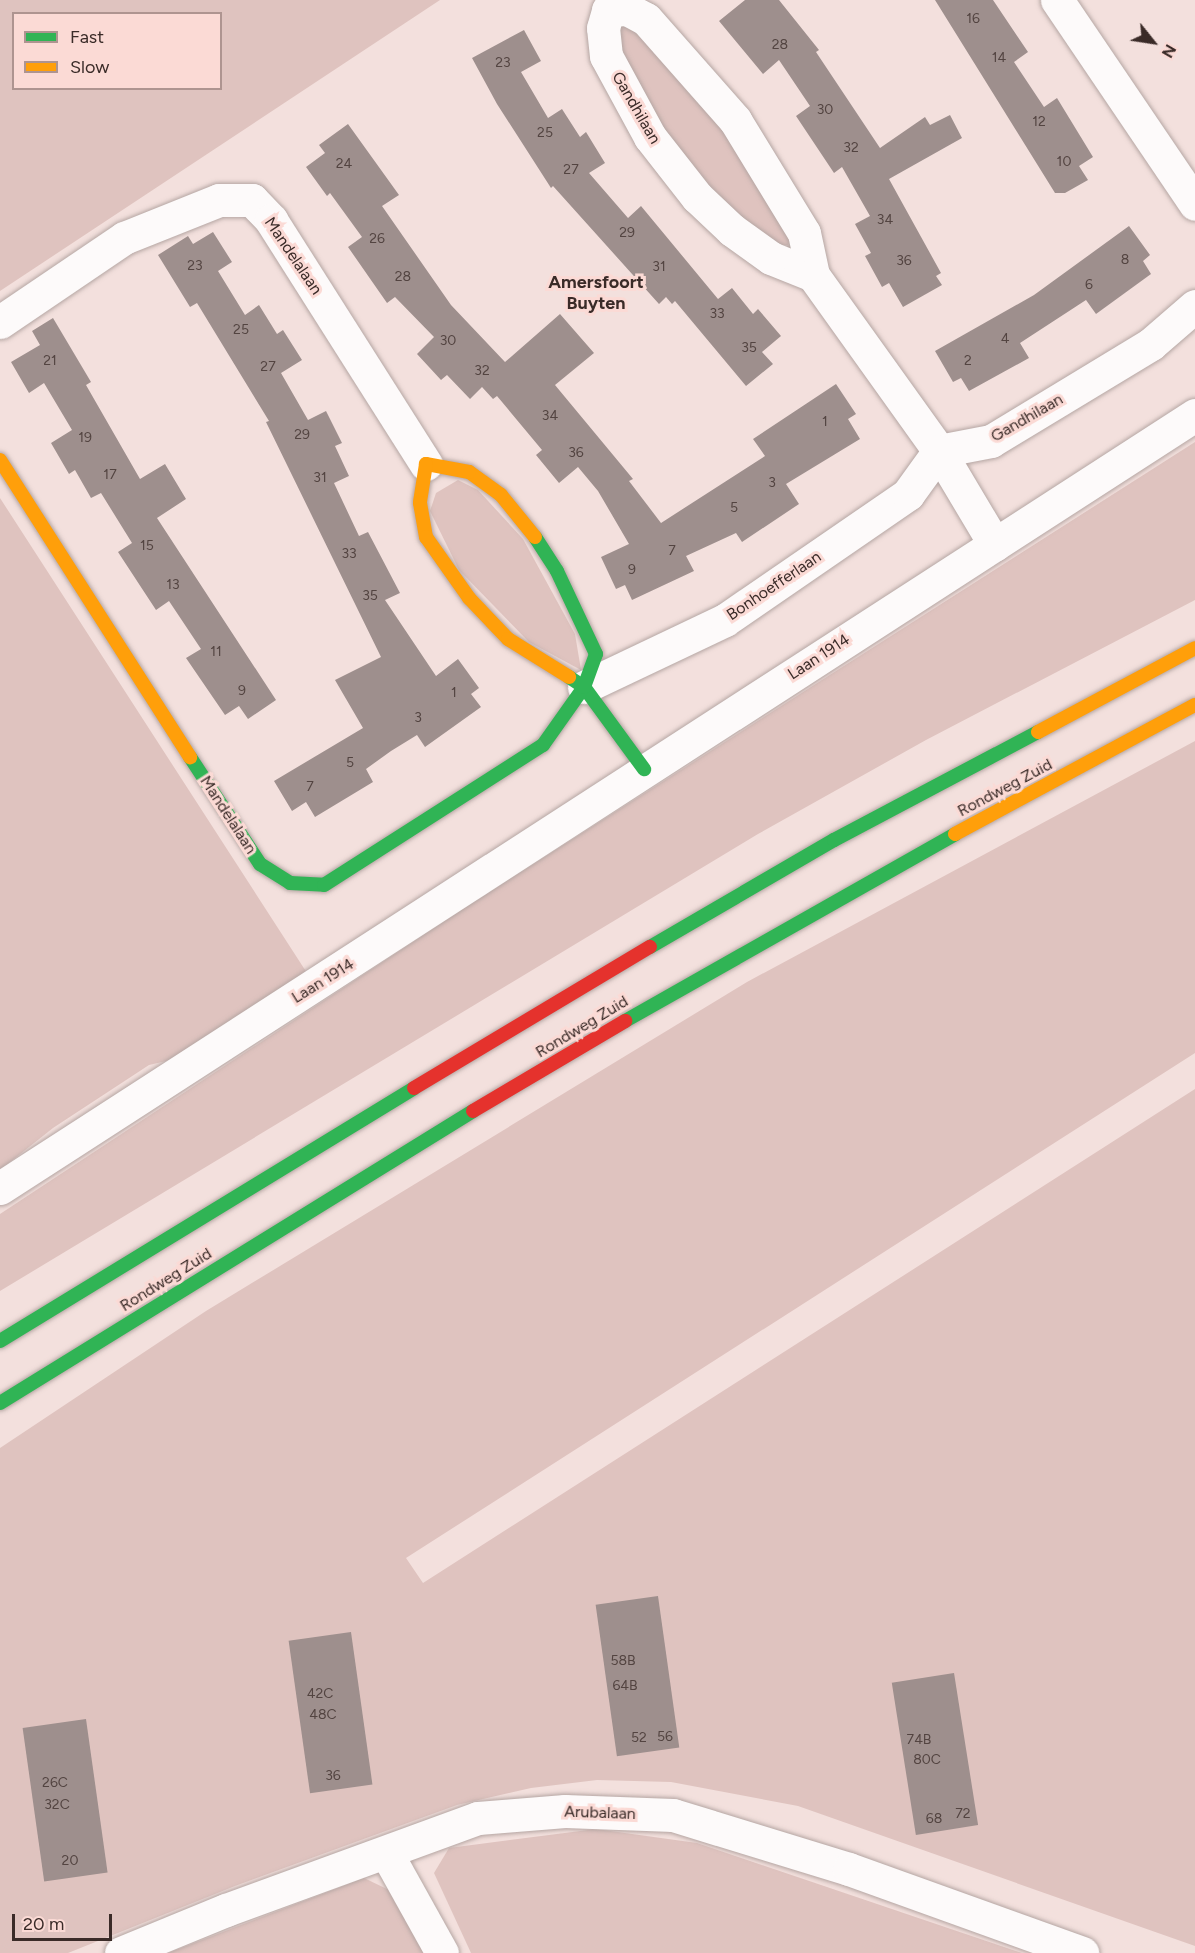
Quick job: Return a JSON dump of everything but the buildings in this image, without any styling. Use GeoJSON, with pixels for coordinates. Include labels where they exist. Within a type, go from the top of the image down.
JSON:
{"type":"FeatureCollection","features":[{"type":"Feature","properties":{"kind":"main road","name":"Mandelalaan"},"geometry":{"type":"LineString","coordinates":[[0,460],[43,533],[260,864],[290,883],[324,885],[543,745],[584,687],[596,654],[556,572],[527,525],[501,495],[470,472],[426,464]]}},
{"type":"Feature","properties":{"kind":"main road"},"geometry":{"type":"LineString","coordinates":[[426,464],[420,503],[426,537],[456,580],[508,639],[584,687],[644,769]]}},
{"type":"Feature","properties":{"kind":"main road"},"geometry":{"type":"LineString","coordinates":[[0,1341],[576,989],[834,840],[1195,648]]}},
{"type":"Feature","properties":{"kind":"main road","name":"Rondweg Zuid"},"geometry":{"type":"LineString","coordinates":[[0,1404],[327,1198],[626,1020],[895,866],[1195,705]]}},
{"type":"Feature","properties":{"kind":"main road"},"geometry":{"type":"LineString","coordinates":[[0,1329],[45,1312]]}},
{"type":"Feature","properties":{"kind":"street"},"geometry":{"type":"LineString","coordinates":[[1057,0],[1195,204]]}},
{"type":"Feature","properties":{"kind":"street","name":"Gandhilaan"},"geometry":{"type":"LineString","coordinates":[[813,275],[771,258],[732,230],[697,197],[650,137],[606,56],[603,28],[605,5],[627,9],[646,19],[735,120],[804,233],[813,275],[939,451],[991,441],[1151,344],[1195,306]]}},
{"type":"Feature","properties":{"kind":"street","name":"Mandelalaan"},"geometry":{"type":"LineString","coordinates":[[0,322],[124,238],[219,200],[252,200],[271,220],[426,464]]}},
{"type":"Feature","properties":{"kind":"street","name":"Laan 1914"},"geometry":{"type":"LineString","coordinates":[[0,1188],[223,1042],[432,912],[644,769],[1195,415]]}},
{"type":"Feature","properties":{"kind":"street"},"geometry":{"type":"LineString","coordinates":[[939,451],[995,545]]}},
{"type":"Feature","properties":{"kind":"street","name":"Bonhoefferlaan"},"geometry":{"type":"LineString","coordinates":[[584,687],[725,620],[908,494],[939,451]]}},
{"type":"Feature","properties":{"kind":"street","name":"Arubalaan"},"geometry":{"type":"LineString","coordinates":[[121,1953],[226,1910],[387,1854],[478,1818],[565,1811],[673,1815],[849,1869],[1082,1953]]}},
{"type":"Feature","properties":{"kind":"street"},"geometry":{"type":"LineString","coordinates":[[387,1854],[448,1951]]}},
{"type":"Feature","properties":{"kind":"shaded area"},"geometry":{"type":"Polygon","coordinates":[[[0,0],[440,0],[0,291],[0,0]]]}},
{"type":"Feature","properties":{"kind":"shaded area"},"geometry":{"type":"Polygon","coordinates":[[[632,23],[723,122],[793,238],[788,245],[776,245],[703,184],[622,73],[613,25],[632,23]]]}},
{"type":"Feature","properties":{"kind":"shaded area"},"geometry":{"type":"Polygon","coordinates":[[[1195,442],[1195,600],[926,740],[758,834],[0,1291],[0,1214],[460,911],[1195,442]]]}},
{"type":"Feature","properties":{"kind":"shaded area"},"geometry":{"type":"Polygon","coordinates":[[[458,480],[478,490],[523,539],[575,634],[581,670],[529,642],[459,570],[430,511],[436,493],[458,480]]]}},
{"type":"Feature","properties":{"kind":"shaded area"},"geometry":{"type":"Polygon","coordinates":[[[0,498],[307,973],[179,1058],[149,1065],[53,1128],[0,1170],[0,498]]]}},
{"type":"Feature","properties":{"kind":"shaded area"},"geometry":{"type":"Polygon","coordinates":[[[1195,741],[1195,1053],[406,1558],[423,1583],[1195,1089],[1195,1946],[798,1806],[671,1782],[597,1780],[531,1788],[457,1805],[235,1886],[68,1953],[0,1953],[0,1448],[206,1311],[747,982],[1195,741]]]}},
{"type":"Feature","properties":{"kind":"shaded area"},"geometry":{"type":"Polygon","coordinates":[[[596,1829],[697,1843],[1022,1953],[471,1953],[434,1873],[449,1848],[596,1829]]]}},
{"type":"Feature","properties":{"kind":"shaded area"},"geometry":{"type":"Polygon","coordinates":[[[364,1878],[389,1890],[425,1953],[168,1953],[364,1878]]]}},
{"type":"Feature","properties":{"kind":"traffic: fast"},"geometry":{"type":"LineString","coordinates":[[190,757],[260,864],[290,883],[324,885],[543,745],[584,687],[596,654],[557,571],[535,537]]}},
{"type":"Feature","properties":{"kind":"traffic: fast"},"geometry":{"type":"LineString","coordinates":[[569,677],[584,687],[644,769]]}},
{"type":"Feature","properties":{"kind":"traffic: fast"},"geometry":{"type":"LineString","coordinates":[[650,947],[834,840],[1038,732]]}},
{"type":"Feature","properties":{"kind":"traffic: fast"},"geometry":{"type":"LineString","coordinates":[[625,1021],[955,834]]}},
{"type":"Feature","properties":{"kind":"traffic: fast"},"geometry":{"type":"LineString","coordinates":[[0,1341],[414,1088]]}},
{"type":"Feature","properties":{"kind":"traffic: fast"},"geometry":{"type":"LineString","coordinates":[[0,1403],[473,1111]]}},
{"type":"Feature","properties":{"kind":"traffic: slow"},"geometry":{"type":"LineString","coordinates":[[0,460],[190,757]]}},
{"type":"Feature","properties":{"kind":"traffic: slow"},"geometry":{"type":"LineString","coordinates":[[535,537],[501,495],[469,472],[426,464],[420,503],[426,537],[469,598],[508,639],[569,677]]}},
{"type":"Feature","properties":{"kind":"traffic: slow"},"geometry":{"type":"LineString","coordinates":[[1038,732],[1195,648]]}},
{"type":"Feature","properties":{"kind":"traffic: slow"},"geometry":{"type":"LineString","coordinates":[[955,834],[1195,705]]}},
{"type":"Feature","properties":{"kind":"traffic: jam"},"geometry":{"type":"LineString","coordinates":[[414,1088],[650,947]]}},
{"type":"Feature","properties":{"kind":"traffic: jam"},"geometry":{"type":"LineString","coordinates":[[473,1111],[625,1021]]}},
{"type":"Feature","properties":{"kind":"district","name":"Amersfoort Buyten"},"geometry":{"type":"Point","coordinates":[596,293]}}]}
